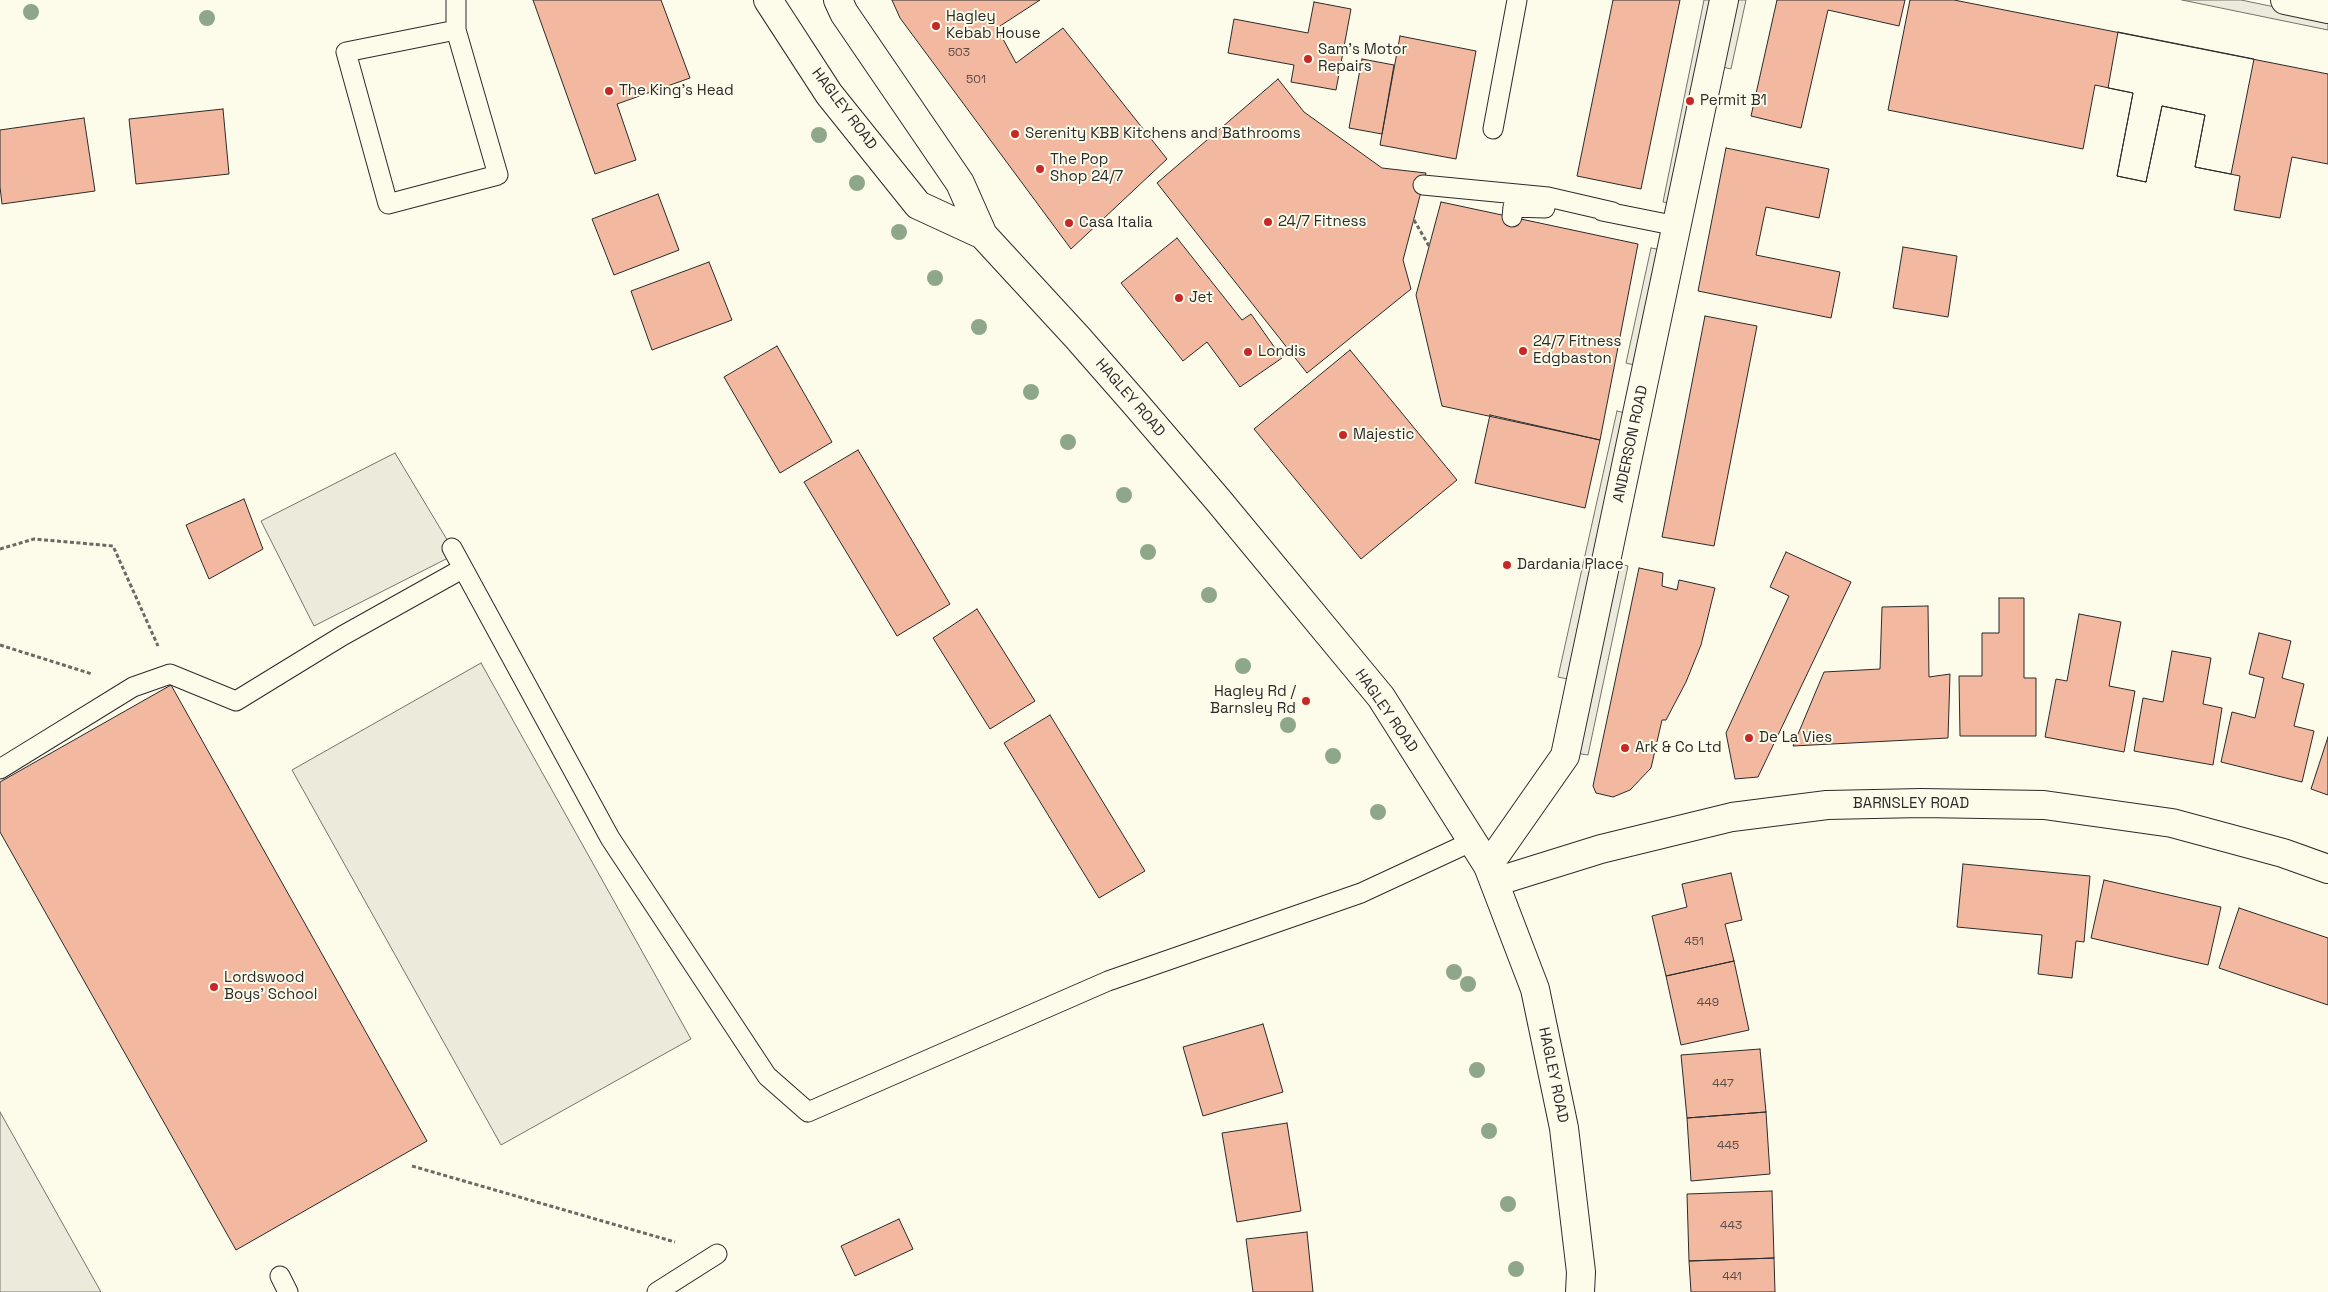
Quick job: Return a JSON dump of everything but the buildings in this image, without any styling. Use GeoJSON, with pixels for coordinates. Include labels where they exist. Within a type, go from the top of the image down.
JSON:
{"type":"FeatureCollection","features":[{"type":"Feature","properties":{"kind":"main road","name":"HAGLEY ROAD"},"geometry":{"type":"LineString","coordinates":[[768,0],[829,94],[918,205],[983,235]]}},
{"type":"Feature","properties":{"kind":"main road","name":"HAGLEY ROAD"},"geometry":{"type":"LineString","coordinates":[[838,0],[844,13],[960,183],[983,235],[1134,402],[1218,500],[1380,697],[1492,874],[1535,989],[1564,1128],[1581,1272],[1580,1292]]}},
{"type":"Feature","properties":{"kind":"main road","name":"ANDERSON ROAD"},"geometry":{"type":"LineString","coordinates":[[1492,874],[1565,756],[1724,0]]}},
{"type":"Feature","properties":{"kind":"main road"},"geometry":{"type":"LineString","coordinates":[[2285,0],[2328,9]]}},
{"type":"Feature","properties":{"kind":"main road","name":"BARNSLEY ROAD"},"geometry":{"type":"LineString","coordinates":[[1492,874],[1601,850],[1732,817],[1827,805],[1921,803],[2044,805],[2172,823],[2282,853],[2328,869]]}},
{"type":"Feature","properties":{"kind":"lane"},"geometry":{"type":"LineString","coordinates":[[456,0],[456,30],[498,175],[388,204],[346,52],[456,30]]}},
{"type":"Feature","properties":{"kind":"lane"},"geometry":{"type":"LineString","coordinates":[[1493,130],[1517,0]]}},
{"type":"Feature","properties":{"kind":"lane"},"geometry":{"type":"LineString","coordinates":[[1423,185],[1548,197],[1677,226]]}},
{"type":"Feature","properties":{"kind":"lane"},"geometry":{"type":"LineString","coordinates":[[1512,217],[1513,206],[1613,212]]}},
{"type":"Feature","properties":{"kind":"lane"},"geometry":{"type":"LineString","coordinates":[[452,548],[610,838],[767,1076],[808,1112],[1108,981],[1361,893],[1473,842]]}},
{"type":"Feature","properties":{"kind":"lane"},"geometry":{"type":"LineString","coordinates":[[0,769],[133,687],[170,674],[236,701],[342,636],[462,569]]}},
{"type":"Feature","properties":{"kind":"lane"},"geometry":{"type":"LineString","coordinates":[[657,1292],[717,1254]]}},
{"type":"Feature","properties":{"kind":"path"},"geometry":{"type":"LineString","coordinates":[[1414,220],[1429,246]]}},
{"type":"Feature","properties":{"kind":"path"},"geometry":{"type":"LineString","coordinates":[[0,549],[34,539],[113,546],[170,674]]}},
{"type":"Feature","properties":{"kind":"path"},"geometry":{"type":"LineString","coordinates":[[0,645],[133,687]]}},
{"type":"Feature","properties":{"kind":"path"},"geometry":{"type":"LineString","coordinates":[[412,1166],[717,1254]]}},
{"type":"Feature","properties":{"kind":"shaded area","name":"Permit B1"},"geometry":{"type":"Polygon","coordinates":[[[1704,0],[1717,0],[1675,204],[1663,202],[1704,0]]]}},
{"type":"Feature","properties":{"kind":"shaded area","name":"Permit B1"},"geometry":{"type":"Polygon","coordinates":[[[1732,0],[1746,0],[1731,69],[1718,66],[1732,0]]]}},
{"type":"Feature","properties":{"kind":"shaded area"},"geometry":{"type":"Polygon","coordinates":[[[2182,0],[2241,0],[2328,18],[2328,30],[2182,0]]]}},
{"type":"Feature","properties":{"kind":"shaded area"},"geometry":{"type":"Polygon","coordinates":[[[1651,248],[1663,250],[1638,366],[1626,363],[1651,248]]]}},
{"type":"Feature","properties":{"kind":"shaded area"},"geometry":{"type":"Polygon","coordinates":[[[1617,411],[1629,414],[1572,680],[1558,677],[1617,411]]]}},
{"type":"Feature","properties":{"kind":"shaded area"},"geometry":{"type":"Polygon","coordinates":[[[395,453],[452,548],[448,558],[314,626],[261,521],[395,453]]]}},
{"type":"Feature","properties":{"kind":"shaded area"},"geometry":{"type":"Polygon","coordinates":[[[1616,563],[1628,566],[1588,755],[1576,753],[1616,563]]]}},
{"type":"Feature","properties":{"kind":"shaded area"},"geometry":{"type":"Polygon","coordinates":[[[481,663],[691,1039],[501,1145],[292,770],[481,663]]]}},
{"type":"Feature","properties":{"kind":"shaded area"},"geometry":{"type":"Polygon","coordinates":[[[0,1112],[101,1292],[0,1292],[0,1112]]]}},
{"type":"Feature","properties":{"kind":"place","name":"Hagley Kebab House"},"geometry":{"type":"Point","coordinates":[936,26]}},
{"type":"Feature","properties":{"kind":"place","name":"Sam's Motor Repairs"},"geometry":{"type":"Point","coordinates":[1308,59]}},
{"type":"Feature","properties":{"kind":"place","name":"The King's Head"},"geometry":{"type":"Point","coordinates":[609,91]}},
{"type":"Feature","properties":{"kind":"place","name":"Permit B1"},"geometry":{"type":"Point","coordinates":[1690,101]}},
{"type":"Feature","properties":{"kind":"place","name":"Serenity KBB Kitchens and Bathrooms"},"geometry":{"type":"Point","coordinates":[1015,134]}},
{"type":"Feature","properties":{"kind":"place","name":"The Pop Shop 24/7"},"geometry":{"type":"Point","coordinates":[1040,169]}},
{"type":"Feature","properties":{"kind":"place","name":"24/7 Fitness"},"geometry":{"type":"Point","coordinates":[1268,222]}},
{"type":"Feature","properties":{"kind":"place","name":"Casa Italia"},"geometry":{"type":"Point","coordinates":[1069,223]}},
{"type":"Feature","properties":{"kind":"place","name":"Jet"},"geometry":{"type":"Point","coordinates":[1179,298]}},
{"type":"Feature","properties":{"kind":"place","name":"24/7 Fitness Edgbaston"},"geometry":{"type":"Point","coordinates":[1523,351]}},
{"type":"Feature","properties":{"kind":"place","name":"Londis"},"geometry":{"type":"Point","coordinates":[1248,352]}},
{"type":"Feature","properties":{"kind":"place","name":"Majestic"},"geometry":{"type":"Point","coordinates":[1343,435]}},
{"type":"Feature","properties":{"kind":"place","name":"Dardania Place"},"geometry":{"type":"Point","coordinates":[1507,565]}},
{"type":"Feature","properties":{"kind":"place","name":"Hagley Rd / Barnsley Rd"},"geometry":{"type":"Point","coordinates":[1306,701]}},
{"type":"Feature","properties":{"kind":"place","name":"De La Vies"},"geometry":{"type":"Point","coordinates":[1749,738]}},
{"type":"Feature","properties":{"kind":"place","name":"Ark & Co Ltd"},"geometry":{"type":"Point","coordinates":[1625,748]}},
{"type":"Feature","properties":{"kind":"place","name":"Lordswood Boys' School"},"geometry":{"type":"Point","coordinates":[214,987]}}]}
